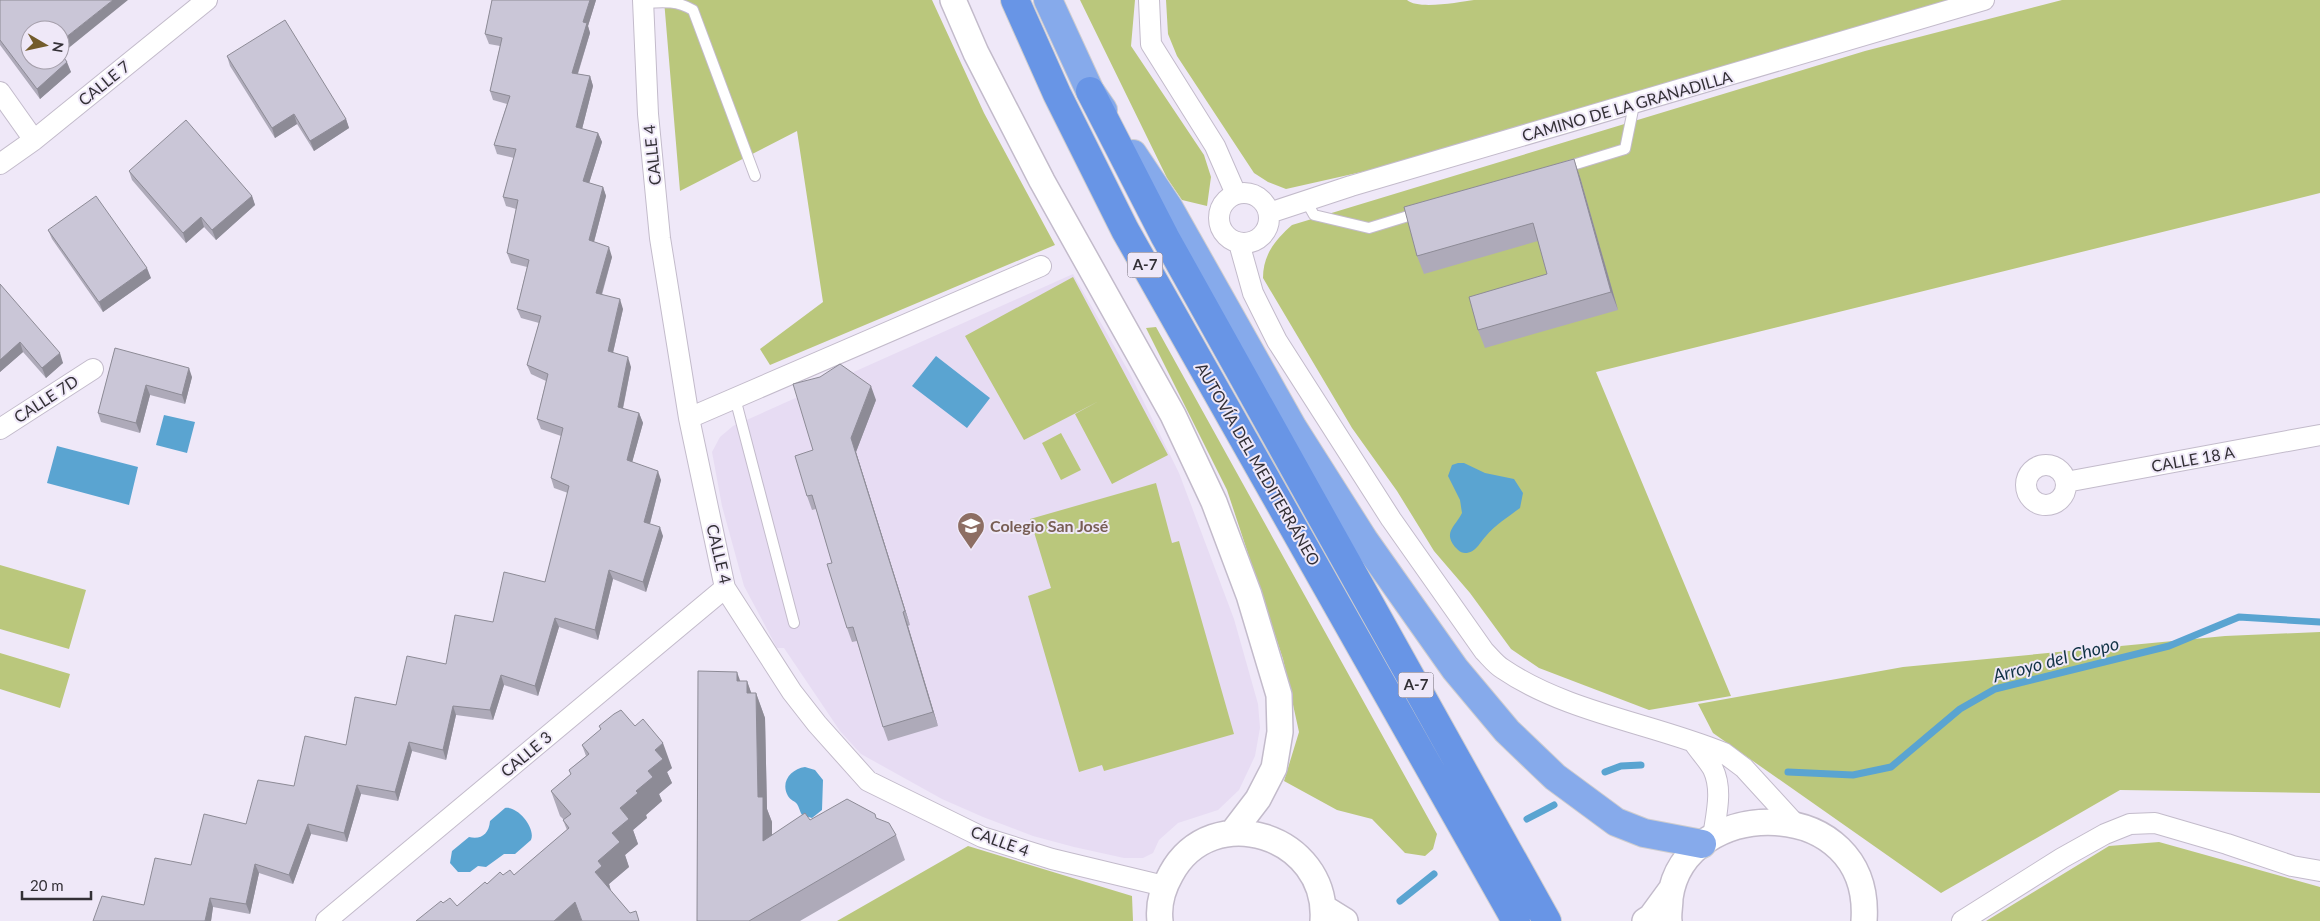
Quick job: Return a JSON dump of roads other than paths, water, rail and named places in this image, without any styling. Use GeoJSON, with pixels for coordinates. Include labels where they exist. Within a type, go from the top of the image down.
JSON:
{"type":"FeatureCollection","features":[{"type":"Feature","properties":{"kind":"highway","name":"AUTOVÍA DEL MEDITERRÁNEO"},"geometry":{"type":"LineString","coordinates":[[1014,0],[1057,94],[1125,230],[1516,921]]}},
{"type":"Feature","properties":{"kind":"highway","name":"AUTOVÍA DEL MEDITERRÁNEO"},"geometry":{"type":"LineString","coordinates":[[1048,0],[1090,91],[1165,237],[1547,921]]}},
{"type":"Feature","properties":{"kind":"highway"},"geometry":{"type":"LineString","coordinates":[[1090,91],[1169,208],[1293,428],[1323,476],[1364,540],[1455,669],[1507,731],[1541,764],[1555,777],[1616,822],[1644,833],[1708,841]]}},
{"type":"Feature","properties":{"kind":"street","name":"CALLE 7"},"geometry":{"type":"LineString","coordinates":[[0,164],[34,140],[207,0]]}},
{"type":"Feature","properties":{"kind":"street"},"geometry":{"type":"LineString","coordinates":[[953,0],[976,53],[1042,180],[1173,415],[1214,502],[1248,595],[1279,695],[1280,732],[1274,768],[1258,799],[1232,833]]}},
{"type":"Feature","properties":{"kind":"street"},"geometry":{"type":"LineString","coordinates":[[1149,0],[1152,44],[1215,146],[1236,194]]}},
{"type":"Feature","properties":{"kind":"street","name":"CAMINO DE LA GRANADILLA"},"geometry":{"type":"LineString","coordinates":[[1269,213],[1984,0]]}},
{"type":"Feature","properties":{"kind":"street","name":"CALLE 4"},"geometry":{"type":"LineString","coordinates":[[643,1],[648,114],[660,238],[689,418],[725,588],[792,692],[817,724],[868,780],[982,837],[1052,859],[1164,886]]}},
{"type":"Feature","properties":{"kind":"street"},"geometry":{"type":"LineString","coordinates":[[0,92],[34,140]]}},
{"type":"Feature","properties":{"kind":"street"},"geometry":{"type":"LineString","coordinates":[[1245,193],[1260,198],[1269,213],[1267,229],[1255,241],[1239,242],[1225,234],[1219,219],[1224,204],[1236,194],[1245,193]]}},
{"type":"Feature","properties":{"kind":"street"},"geometry":{"type":"LineString","coordinates":[[1239,242],[1253,293],[1278,341],[1391,519],[1484,651],[1501,668],[1522,681],[1568,700],[1713,749],[1734,760],[1798,826]]}},
{"type":"Feature","properties":{"kind":"street"},"geometry":{"type":"LineString","coordinates":[[689,418],[1041,266]]}},
{"type":"Feature","properties":{"kind":"street","name":"CALLE 7D"},"geometry":{"type":"LineString","coordinates":[[0,429],[93,369]]}},
{"type":"Feature","properties":{"kind":"street","name":"CALLE 18 A"},"geometry":{"type":"LineString","coordinates":[[2066,482],[2320,435]]}},
{"type":"Feature","properties":{"kind":"street","name":"CALLE 3"},"geometry":{"type":"LineString","coordinates":[[326,921],[725,588]]}},
{"type":"Feature","properties":{"kind":"street"},"geometry":{"type":"LineString","coordinates":[[1694,743],[1712,769],[1717,781],[1718,799],[1708,841]]}},
{"type":"Feature","properties":{"kind":"street"},"geometry":{"type":"LineString","coordinates":[[1645,921],[1651,917],[1672,889],[1685,860],[1708,841],[1725,831],[1754,823],[1784,823],[1814,830],[1827,838],[1848,858],[1861,885],[1864,902],[1864,921]]}},
{"type":"Feature","properties":{"kind":"street"},"geometry":{"type":"LineString","coordinates":[[1962,921],[2062,858],[2105,834],[2130,824],[2155,823],[2227,844],[2292,866],[2320,871]]}},
{"type":"Feature","properties":{"kind":"street"},"geometry":{"type":"LineString","coordinates":[[1160,921],[1159,911],[1164,886],[1175,866],[1191,850],[1210,838],[1232,833],[1259,834],[1283,843],[1304,860],[1318,882],[1324,915],[1346,921]]}},
{"type":"Feature","properties":{"kind":"street"},"geometry":{"type":"LineString","coordinates":[[1669,921],[1672,889]]}},
{"type":"Feature","properties":{"kind":"lane"},"geometry":{"type":"LineString","coordinates":[[643,1],[673,1],[683,3],[693,10],[755,176]]}},
{"type":"Feature","properties":{"kind":"lane"},"geometry":{"type":"LineString","coordinates":[[1549,172],[1625,149],[1634,105]]}},
{"type":"Feature","properties":{"kind":"lane"},"geometry":{"type":"LineString","coordinates":[[1306,201],[1314,215],[1369,228],[1426,210]]}},
{"type":"Feature","properties":{"kind":"lane"},"geometry":{"type":"LineString","coordinates":[[735,398],[794,623]]}},
{"type":"Feature","properties":{"kind":"water"},"geometry":{"type":"Polygon","coordinates":[[[936,356],[990,398],[967,428],[912,386],[936,356]]]}},
{"type":"Feature","properties":{"kind":"water"},"geometry":{"type":"Polygon","coordinates":[[[164,415],[195,422],[187,453],[156,445],[164,415]]]}},
{"type":"Feature","properties":{"kind":"water"},"geometry":{"type":"Polygon","coordinates":[[[57,446],[138,467],[129,505],[47,483],[57,446]]]}},
{"type":"Feature","properties":{"kind":"water"},"geometry":{"type":"Polygon","coordinates":[[[1464,463],[1485,473],[1514,479],[1523,493],[1520,508],[1493,528],[1475,549],[1469,553],[1461,552],[1455,547],[1450,537],[1451,530],[1462,513],[1460,500],[1448,476],[1452,465],[1464,463]]]}},
{"type":"Feature","properties":{"kind":"water"},"geometry":{"type":"Polygon","coordinates":[[[805,767],[815,770],[823,780],[822,810],[812,818],[802,815],[797,804],[789,797],[785,786],[791,773],[805,767]]]}},
{"type":"Feature","properties":{"kind":"water"},"geometry":{"type":"Polygon","coordinates":[[[505,808],[515,810],[525,819],[531,830],[531,840],[515,854],[504,854],[486,867],[478,866],[470,872],[458,872],[450,863],[452,851],[469,837],[477,838],[484,835],[490,821],[505,808]]]}},
{"type":"Feature","properties":{"kind":"waterway","name":"Arroyo del Chopo"},"geometry":{"type":"LineString","coordinates":[[1788,772],[1853,775],[1891,767],[1960,709],[1995,689],[2169,646],[2239,617],[2320,622]]}},
{"type":"Feature","properties":{"kind":"waterway","name":"Arroyo del Chopo"},"geometry":{"type":"LineString","coordinates":[[1605,772],[1621,766],[1641,765]]}},
{"type":"Feature","properties":{"kind":"waterway","name":"Arroyo del Chopo"},"geometry":{"type":"LineString","coordinates":[[1527,819],[1554,805]]}},
{"type":"Feature","properties":{"kind":"waterway","name":"Arroyo del Chopo"},"geometry":{"type":"LineString","coordinates":[[1400,901],[1434,874]]}},
{"type":"Feature","properties":{"kind":"place","name":"Colegio San José"},"geometry":{"type":"Point","coordinates":[971,550]}}]}
